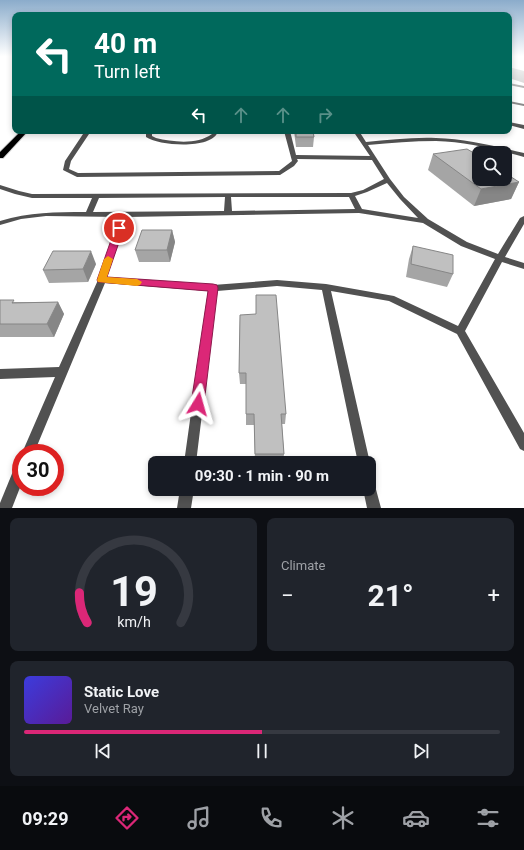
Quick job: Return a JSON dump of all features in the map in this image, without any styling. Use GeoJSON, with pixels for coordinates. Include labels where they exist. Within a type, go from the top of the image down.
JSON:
{"type":"FeatureCollection","features":[{"type":"Feature","properties":{"kind":"main road"},"geometry":{"type":"LineString","coordinates":[[0,156],[22,134]]}},
{"type":"Feature","properties":{"kind":"street"},"geometry":{"type":"LineString","coordinates":[[512,85],[524,87]]}},
{"type":"Feature","properties":{"kind":"street"},"geometry":{"type":"LineString","coordinates":[[512,103],[524,105]]}},
{"type":"Feature","properties":{"kind":"street"},"geometry":{"type":"LineString","coordinates":[[512,124],[524,127]]}},
{"type":"Feature","properties":{"kind":"street"},"geometry":{"type":"LineString","coordinates":[[86,134],[68,160],[66,170],[77,175],[280,173],[292,165],[295,161],[288,134]]}},
{"type":"Feature","properties":{"kind":"street"},"geometry":{"type":"LineString","coordinates":[[149,134],[149,137],[154,140],[173,142],[207,140],[214,134]]}},
{"type":"Feature","properties":{"kind":"street"},"geometry":{"type":"LineString","coordinates":[[358,134],[388,180],[402,198],[425,221],[464,244],[524,266]]}},
{"type":"Feature","properties":{"kind":"street"},"geometry":{"type":"LineString","coordinates":[[364,144],[414,140],[446,140],[480,145],[524,155]]}},
{"type":"Feature","properties":{"kind":"street"},"geometry":{"type":"LineString","coordinates":[[294,157],[373,158]]}},
{"type":"Feature","properties":{"kind":"street"},"geometry":{"type":"LineString","coordinates":[[0,187],[32,196],[351,195],[364,192],[388,180]]}},
{"type":"Feature","properties":{"kind":"street"},"geometry":{"type":"LineString","coordinates":[[351,195],[359,211]]}},
{"type":"Feature","properties":{"kind":"street"},"geometry":{"type":"LineString","coordinates":[[88,215],[96,196]]}},
{"type":"Feature","properties":{"kind":"street"},"geometry":{"type":"LineString","coordinates":[[228,196],[228,214]]}},
{"type":"Feature","properties":{"kind":"street"},"geometry":{"type":"LineString","coordinates":[[0,223],[31,215],[228,214],[359,211],[425,221]]}},
{"type":"Feature","properties":{"kind":"street"},"geometry":{"type":"LineString","coordinates":[[32,444],[102,280],[124,215]]}},
{"type":"Feature","properties":{"kind":"street"},"geometry":{"type":"LineString","coordinates":[[460,332],[500,258],[524,218]]}},
{"type":"Feature","properties":{"kind":"street"},"geometry":{"type":"LineString","coordinates":[[102,280],[213,288],[276,282],[326,287],[391,298],[460,332],[524,444]]}},
{"type":"Feature","properties":{"kind":"street"},"geometry":{"type":"LineString","coordinates":[[326,287],[362,456]]}},
{"type":"Feature","properties":{"kind":"street"},"geometry":{"type":"LineString","coordinates":[[191,456],[213,288]]}},
{"type":"Feature","properties":{"kind":"street"},"geometry":{"type":"LineString","coordinates":[[0,374],[62,372]]}},
{"type":"Feature","properties":{"kind":"street"},"geometry":{"type":"LineString","coordinates":[[4,508],[12,490]]}},
{"type":"Feature","properties":{"kind":"street"},"geometry":{"type":"LineString","coordinates":[[184,508],[186,496]]}},
{"type":"Feature","properties":{"kind":"street"},"geometry":{"type":"LineString","coordinates":[[371,496],[374,508]]}},
{"type":"Feature","properties":{"kind":"building"},"geometry":{"type":"Polygon","coordinates":[[[296,134],[314,134],[314,137],[296,137],[296,134]]]}},
{"type":"Feature","properties":{"kind":"building"},"geometry":{"type":"Polygon","coordinates":[[[467,149],[472,152],[472,182],[433,154],[467,149]]]}},
{"type":"Feature","properties":{"kind":"building"},"geometry":{"type":"Polygon","coordinates":[[[512,178],[519,182],[512,183],[512,178]]]}},
{"type":"Feature","properties":{"kind":"building"},"geometry":{"type":"Polygon","coordinates":[[[477,186],[497,186],[481,189],[477,186]]]}},
{"type":"Feature","properties":{"kind":"building"},"geometry":{"type":"Polygon","coordinates":[[[142,230],[172,230],[167,250],[135,250],[142,230]]]}},
{"type":"Feature","properties":{"kind":"building"},"geometry":{"type":"Polygon","coordinates":[[[413,246],[453,255],[453,274],[411,264],[413,246]]]}},
{"type":"Feature","properties":{"kind":"building"},"geometry":{"type":"Polygon","coordinates":[[[53,251],[91,251],[83,269],[43,270],[53,251]]]}},
{"type":"Feature","properties":{"kind":"building"},"geometry":{"type":"Polygon","coordinates":[[[256,295],[276,295],[286,414],[281,414],[284,454],[255,454],[254,414],[246,414],[246,373],[239,373],[240,315],[256,314],[256,295]]]}},
{"type":"Feature","properties":{"kind":"building"},"geometry":{"type":"Polygon","coordinates":[[[0,300],[14,300],[12,303],[58,302],[47,324],[0,324],[0,300]]]}},
{"type":"Feature","properties":{"kind":"slow traffic"},"geometry":{"type":"LineString","coordinates":[[108,259],[102,280],[137,282]]}},
{"type":"Feature","properties":{"kind":"route"},"geometry":{"type":"LineString","coordinates":[[119,228],[102,280],[213,288],[198,404]]}}]}
